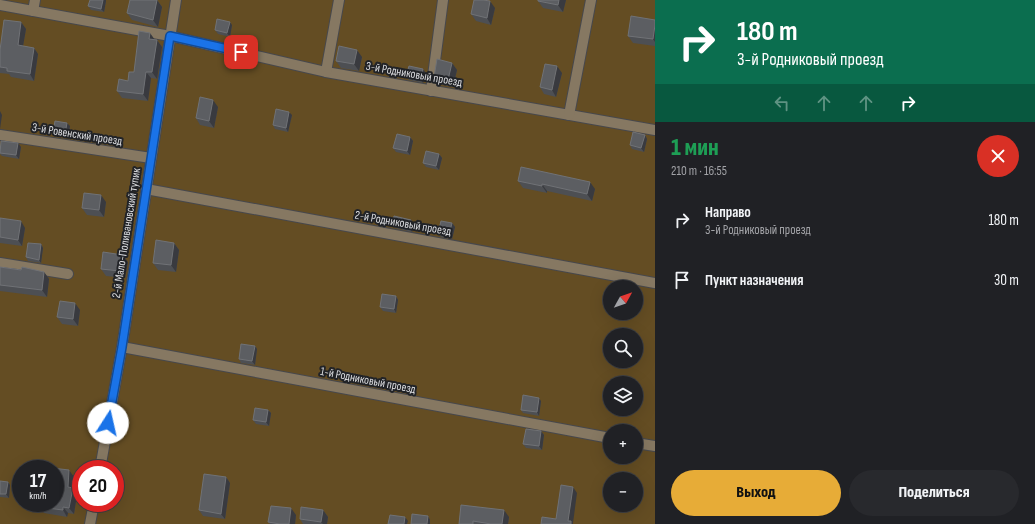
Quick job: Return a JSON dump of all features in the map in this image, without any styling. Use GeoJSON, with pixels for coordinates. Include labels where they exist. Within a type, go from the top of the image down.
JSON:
{"type":"FeatureCollection","features":[{"type":"Feature","properties":{"kind":"lane"},"geometry":{"type":"LineString","coordinates":[[33,11],[35,0]]}},
{"type":"Feature","properties":{"kind":"lane","name":"2-й Мало-Поливановский тупик"},"geometry":{"type":"LineString","coordinates":[[102,460],[122,347],[176,0]]}},
{"type":"Feature","properties":{"kind":"lane"},"geometry":{"type":"LineString","coordinates":[[326,72],[339,0]]}},
{"type":"Feature","properties":{"kind":"lane"},"geometry":{"type":"LineString","coordinates":[[431,91],[444,0]]}},
{"type":"Feature","properties":{"kind":"lane"},"geometry":{"type":"LineString","coordinates":[[569,115],[591,0]]}},
{"type":"Feature","properties":{"kind":"lane","name":"3-й Родниковый проезд"},"geometry":{"type":"LineString","coordinates":[[0,5],[170,36],[326,72],[655,130]]}},
{"type":"Feature","properties":{"kind":"lane","name":"3-й Ровенский проезд"},"geometry":{"type":"LineString","coordinates":[[0,135],[151,158]]}},
{"type":"Feature","properties":{"kind":"lane","name":"2-й Родниковый проезд"},"geometry":{"type":"LineString","coordinates":[[146,189],[655,283]]}},
{"type":"Feature","properties":{"kind":"lane"},"geometry":{"type":"LineString","coordinates":[[0,263],[68,274]]}},
{"type":"Feature","properties":{"kind":"lane","name":"1-й Родниковый проезд"},"geometry":{"type":"LineString","coordinates":[[122,347],[603,437]]}},
{"type":"Feature","properties":{"kind":"lane"},"geometry":{"type":"LineString","coordinates":[[643,444],[655,446]]}},
{"type":"Feature","properties":{"kind":"lane"},"geometry":{"type":"LineString","coordinates":[[90,524],[92,512]]}},
{"type":"Feature","properties":{"kind":"shaded area"},"geometry":{"type":"Polygon","coordinates":[[[0,0],[655,0],[655,524],[0,524],[0,0]]]}},
{"type":"Feature","properties":{"kind":"building"},"geometry":{"type":"Polygon","coordinates":[[[90,0],[103,0],[101,9],[88,6],[90,0]]]}},
{"type":"Feature","properties":{"kind":"building"},"geometry":{"type":"Polygon","coordinates":[[[130,0],[157,0],[153,20],[127,13],[130,0]]]}},
{"type":"Feature","properties":{"kind":"building"},"geometry":{"type":"Polygon","coordinates":[[[474,0],[490,1],[487,18],[471,14],[474,0]]]}},
{"type":"Feature","properties":{"kind":"building"},"geometry":{"type":"Polygon","coordinates":[[[538,0],[559,0],[558,5],[538,0]]]}},
{"type":"Feature","properties":{"kind":"building"},"geometry":{"type":"Polygon","coordinates":[[[631,16],[655,20],[653,39],[628,36],[631,16]]]}},
{"type":"Feature","properties":{"kind":"building"},"geometry":{"type":"Polygon","coordinates":[[[217,19],[230,22],[227,33],[215,30],[217,19]]]}},
{"type":"Feature","properties":{"kind":"building"},"geometry":{"type":"Polygon","coordinates":[[[4,20],[21,22],[18,45],[34,48],[30,74],[7,71],[7,68],[0,67],[0,50],[4,20]]]}},
{"type":"Feature","properties":{"kind":"building"},"geometry":{"type":"Polygon","coordinates":[[[139,31],[150,33],[149,39],[157,40],[152,72],[146,72],[143,94],[117,91],[119,79],[128,81],[129,72],[134,72],[139,31]]]}},
{"type":"Feature","properties":{"kind":"building"},"geometry":{"type":"Polygon","coordinates":[[[339,46],[357,50],[354,64],[336,61],[339,46]]]}},
{"type":"Feature","properties":{"kind":"building"},"geometry":{"type":"Polygon","coordinates":[[[437,59],[452,63],[448,80],[434,77],[437,59]]]}},
{"type":"Feature","properties":{"kind":"building"},"geometry":{"type":"Polygon","coordinates":[[[545,64],[557,66],[552,90],[540,87],[545,64]]]}},
{"type":"Feature","properties":{"kind":"building"},"geometry":{"type":"Polygon","coordinates":[[[409,66],[423,69],[421,79],[406,76],[409,66]]]}},
{"type":"Feature","properties":{"kind":"building"},"geometry":{"type":"Polygon","coordinates":[[[200,97],[213,100],[209,121],[196,118],[200,97]]]}},
{"type":"Feature","properties":{"kind":"building"},"geometry":{"type":"Polygon","coordinates":[[[276,109],[289,112],[286,128],[273,125],[276,109]]]}},
{"type":"Feature","properties":{"kind":"building"},"geometry":{"type":"Polygon","coordinates":[[[55,121],[67,123],[65,134],[53,133],[55,121]]]}},
{"type":"Feature","properties":{"kind":"building"},"geometry":{"type":"Polygon","coordinates":[[[633,132],[645,135],[641,148],[630,145],[633,132]]]}},
{"type":"Feature","properties":{"kind":"building"},"geometry":{"type":"Polygon","coordinates":[[[397,134],[410,137],[407,151],[393,148],[397,134]]]}},
{"type":"Feature","properties":{"kind":"building"},"geometry":{"type":"Polygon","coordinates":[[[1,141],[18,143],[16,155],[0,153],[1,141]]]}},
{"type":"Feature","properties":{"kind":"building"},"geometry":{"type":"Polygon","coordinates":[[[426,151],[439,154],[436,166],[423,163],[426,151]]]}},
{"type":"Feature","properties":{"kind":"building"},"geometry":{"type":"Polygon","coordinates":[[[521,167],[590,182],[587,194],[542,184],[542,186],[518,181],[521,167]]]}},
{"type":"Feature","properties":{"kind":"building"},"geometry":{"type":"Polygon","coordinates":[[[84,193],[101,195],[99,210],[82,208],[84,193]]]}},
{"type":"Feature","properties":{"kind":"building"},"geometry":{"type":"Polygon","coordinates":[[[394,216],[411,220],[410,228],[392,225],[394,216]]]}},
{"type":"Feature","properties":{"kind":"building"},"geometry":{"type":"Polygon","coordinates":[[[0,218],[21,221],[18,240],[0,237],[0,218]]]}},
{"type":"Feature","properties":{"kind":"building"},"geometry":{"type":"Polygon","coordinates":[[[441,221],[452,223],[449,235],[438,233],[441,221]]]}},
{"type":"Feature","properties":{"kind":"building"},"geometry":{"type":"Polygon","coordinates":[[[156,240],[174,243],[171,265],[153,263],[156,240]]]}},
{"type":"Feature","properties":{"kind":"building"},"geometry":{"type":"Polygon","coordinates":[[[28,243],[41,244],[39,260],[26,257],[28,243]]]}},
{"type":"Feature","properties":{"kind":"building"},"geometry":{"type":"Polygon","coordinates":[[[103,252],[123,255],[120,271],[101,269],[103,252]]]}},
{"type":"Feature","properties":{"kind":"building"},"geometry":{"type":"Polygon","coordinates":[[[0,267],[21,270],[22,267],[44,272],[42,290],[0,285],[0,267]]]}},
{"type":"Feature","properties":{"kind":"building"},"geometry":{"type":"Polygon","coordinates":[[[382,294],[396,296],[394,309],[380,307],[382,294]]]}},
{"type":"Feature","properties":{"kind":"building"},"geometry":{"type":"Polygon","coordinates":[[[60,301],[75,303],[73,319],[57,317],[60,301]]]}},
{"type":"Feature","properties":{"kind":"building"},"geometry":{"type":"Polygon","coordinates":[[[241,344],[255,346],[252,361],[239,359],[241,344]]]}},
{"type":"Feature","properties":{"kind":"building"},"geometry":{"type":"Polygon","coordinates":[[[523,395],[539,398],[537,412],[521,410],[523,395]]]}},
{"type":"Feature","properties":{"kind":"building"},"geometry":{"type":"Polygon","coordinates":[[[255,408],[268,410],[266,422],[253,420],[255,408]]]}},
{"type":"Feature","properties":{"kind":"building"},"geometry":{"type":"Polygon","coordinates":[[[526,429],[541,431],[539,446],[523,444],[526,429]]]}},
{"type":"Feature","properties":{"kind":"building"},"geometry":{"type":"Polygon","coordinates":[[[64,469],[69,470],[68,487],[72,488],[69,508],[64,507],[64,469]]]}},
{"type":"Feature","properties":{"kind":"building"},"geometry":{"type":"Polygon","coordinates":[[[204,474],[226,477],[221,514],[199,510],[204,474]]]}},
{"type":"Feature","properties":{"kind":"building"},"geometry":{"type":"Polygon","coordinates":[[[0,481],[8,482],[6,494],[0,494],[0,481]]]}},
{"type":"Feature","properties":{"kind":"building"},"geometry":{"type":"Polygon","coordinates":[[[561,485],[573,487],[568,521],[571,521],[571,524],[541,524],[542,517],[556,519],[561,485]]]}},
{"type":"Feature","properties":{"kind":"building"},"geometry":{"type":"Polygon","coordinates":[[[461,505],[504,510],[502,524],[473,521],[473,524],[459,524],[461,505]]]}},
{"type":"Feature","properties":{"kind":"building"},"geometry":{"type":"Polygon","coordinates":[[[271,506],[291,508],[289,524],[268,522],[271,506]]]}},
{"type":"Feature","properties":{"kind":"building"},"geometry":{"type":"Polygon","coordinates":[[[301,507],[323,510],[321,522],[300,519],[301,507]]]}},
{"type":"Feature","properties":{"kind":"building"},"geometry":{"type":"Polygon","coordinates":[[[412,514],[428,516],[427,524],[411,524],[412,514]]]}},
{"type":"Feature","properties":{"kind":"building"},"geometry":{"type":"Polygon","coordinates":[[[390,515],[405,517],[404,524],[388,524],[390,515]]]}},
{"type":"Feature","properties":{"kind":"route"},"geometry":{"type":"LineString","coordinates":[[108,423],[122,347],[170,36],[241,52]]}}]}
